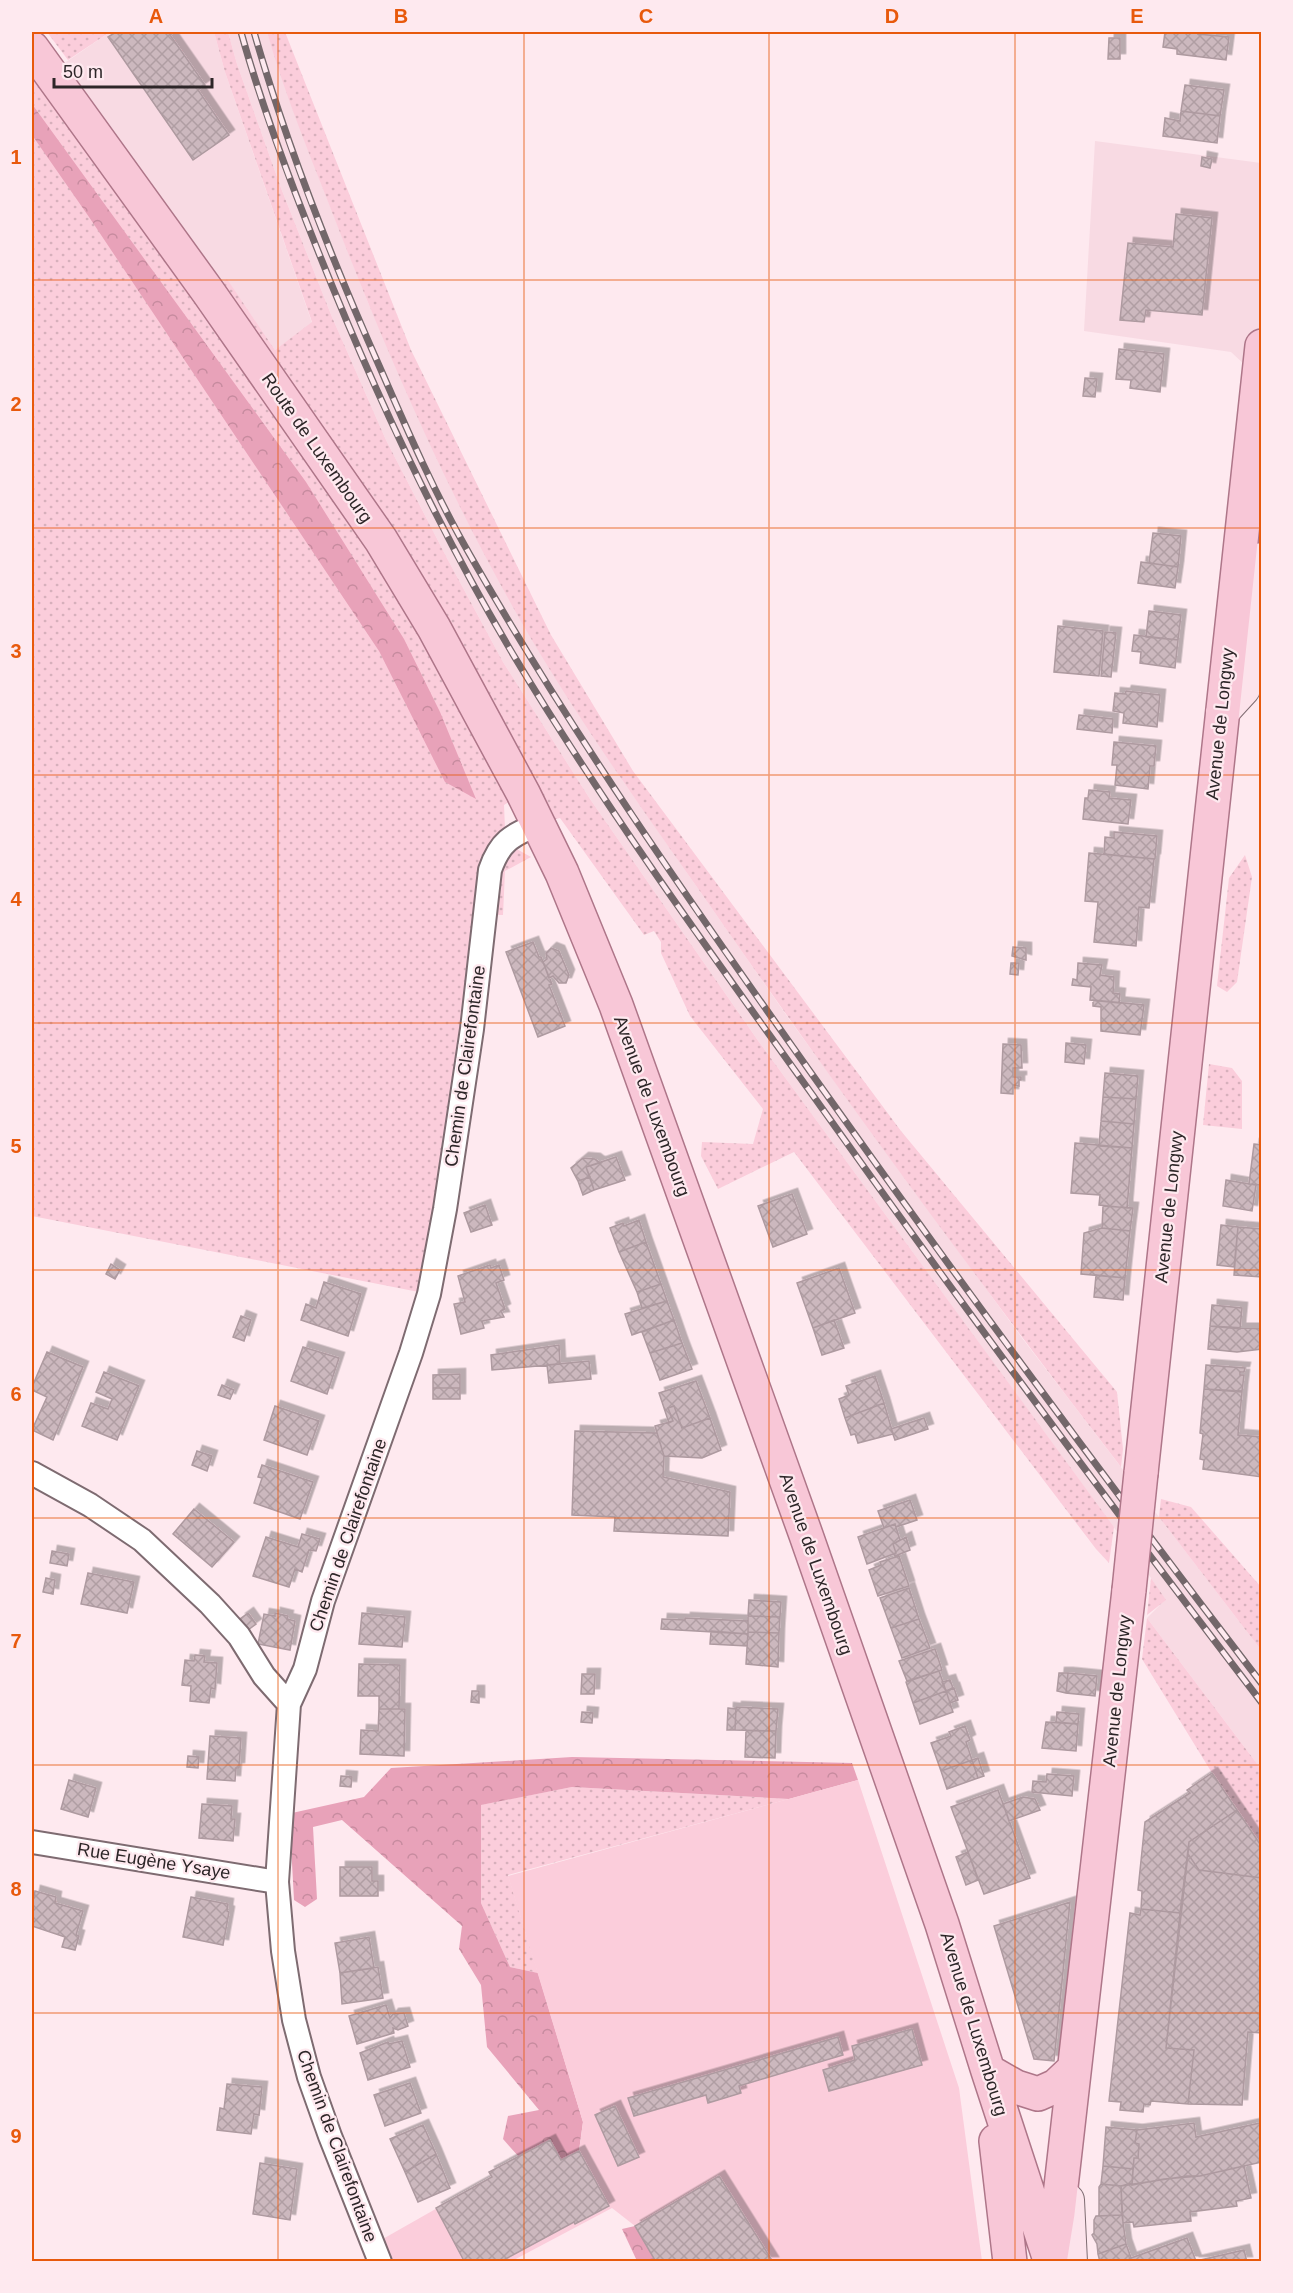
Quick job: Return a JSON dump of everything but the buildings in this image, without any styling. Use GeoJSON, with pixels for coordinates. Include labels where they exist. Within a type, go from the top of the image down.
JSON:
{"type":"FeatureCollection","features":[{"type":"Feature","properties":{"kind":"main road","name":"Route de Luxembourg"},"geometry":{"type":"LineString","coordinates":[[32,48],[208,293],[381,540],[434,628],[562,873]]}},
{"type":"Feature","properties":{"kind":"main road","name":"Avenue de Longwy"},"geometry":{"type":"LineString","coordinates":[[1056,2261],[1061,2184],[1142,1473],[1222,713],[1254,487],[1260,369]]}},
{"type":"Feature","properties":{"kind":"main road"},"geometry":{"type":"LineString","coordinates":[[1222,713],[1244,689],[1262,559]]}},
{"type":"Feature","properties":{"kind":"main road","name":"Avenue de Luxembourg"},"geometry":{"type":"LineString","coordinates":[[562,873],[616,1005],[806,1535],[942,1924],[988,2071],[1056,2261]]}},
{"type":"Feature","properties":{"kind":"main road"},"geometry":{"type":"LineString","coordinates":[[988,2071],[1016,2087],[1038,2094],[1056,2086],[1074,2069]]}},
{"type":"Feature","properties":{"kind":"main road"},"geometry":{"type":"LineString","coordinates":[[988,2071],[1010,2262]]}},
{"type":"Feature","properties":{"kind":"street","name":"Chemin de Clairefontaine"},"geometry":{"type":"LineString","coordinates":[[380,2262],[309,2077],[294,2020],[282,1951],[277,1882],[290,1704],[305,1669],[323,1601],[411,1353],[429,1294],[445,1209],[472,1029],[490,870],[496,853],[509,838],[538,824]]}},
{"type":"Feature","properties":{"kind":"street"},"geometry":{"type":"LineString","coordinates":[[32,1473],[90,1505],[142,1540],[210,1604],[239,1636],[264,1676],[290,1704]]}},
{"type":"Feature","properties":{"kind":"street","name":"Rue Eugène Ysaye"},"geometry":{"type":"LineString","coordinates":[[32,1842],[277,1882]]}},
{"type":"Feature","properties":{"kind":"shaded area"},"geometry":{"type":"Polygon","coordinates":[[[47,32],[110,32],[68,60],[47,32]]]}},
{"type":"Feature","properties":{"kind":"shaded area"},"geometry":{"type":"Polygon","coordinates":[[[110,32],[214,32],[225,72],[312,323],[275,350],[227,280],[209,293],[50,73],[110,32]]]}},
{"type":"Feature","properties":{"kind":"shaded area"},"geometry":{"type":"Polygon","coordinates":[[[214,32],[228,32],[281,188],[332,317],[386,440],[503,662],[590,799],[759,1042],[1114,1527],[1109,1563],[1096,1549],[794,1152],[718,1189],[701,1156],[702,1142],[753,1144],[763,1109],[690,1016],[661,953],[661,942],[654,931],[644,935],[560,818],[538,824],[523,793],[504,805],[505,829],[513,847],[531,857],[505,871],[503,915],[495,915],[429,1294],[32,1216],[32,48],[209,293],[227,279],[275,350],[312,322],[225,72],[214,32]]]}},
{"type":"Feature","properties":{"kind":"shaded area"},"geometry":{"type":"Polygon","coordinates":[[[228,32],[267,32],[317,173],[367,300],[420,421],[480,544],[534,643],[623,781],[789,1019],[1022,1338],[1261,1650],[1261,1769],[1147,1618],[1165,1600],[1151,1578],[759,1042],[590,799],[503,662],[386,440],[332,317],[281,188],[228,32]]]}},
{"type":"Feature","properties":{"kind":"shaded area"},"geometry":{"type":"Polygon","coordinates":[[[267,32],[285,32],[411,350],[551,635],[633,771],[901,1131],[1117,1392],[1123,1449],[1121,1467],[972,1270],[778,1003],[604,754],[533,642],[452,491],[404,388],[310,156],[267,32]]]}},
{"type":"Feature","properties":{"kind":"shaded area"},"geometry":{"type":"Polygon","coordinates":[[[1095,141],[1261,163],[1261,380],[1231,352],[1084,331],[1095,141]]]}},
{"type":"Feature","properties":{"kind":"shaded area"},"geometry":{"type":"Polygon","coordinates":[[[1245,855],[1252,877],[1237,982],[1227,992],[1217,986],[1229,878],[1245,855]]]}},
{"type":"Feature","properties":{"kind":"shaded area"},"geometry":{"type":"Polygon","coordinates":[[[1209,1064],[1232,1068],[1242,1081],[1242,1129],[1203,1125],[1209,1064]]]}},
{"type":"Feature","properties":{"kind":"shaded area"},"geometry":{"type":"Polygon","coordinates":[[[1161,1499],[1191,1507],[1261,1587],[1261,1650],[1159,1517],[1161,1499]]]}},
{"type":"Feature","properties":{"kind":"shaded area"},"geometry":{"type":"Polygon","coordinates":[[[1151,1578],[1166,1600],[1147,1615],[1151,1578]]]}},
{"type":"Feature","properties":{"kind":"shaded area"},"geometry":{"type":"Polygon","coordinates":[[[1147,1618],[1261,1769],[1261,1847],[1212,1773],[1142,1659],[1147,1618]]]}},
{"type":"Feature","properties":{"kind":"shaded area"},"geometry":{"type":"Polygon","coordinates":[[[858,1780],[959,2088],[982,2261],[656,2261],[635,2226],[612,2208],[512,2261],[392,2261],[381,2240],[492,2177],[489,2172],[550,2140],[561,2160],[579,2151],[583,2122],[508,1876],[858,1780]]]}},
{"type":"Feature","properties":{"kind":"shaded area"},"geometry":{"type":"Polygon","coordinates":[[[572,1787],[789,1799],[508,1875],[538,1973],[510,1967],[481,1903],[480,1805],[572,1787]]]}},
{"type":"Feature","properties":{"kind":"green space"},"geometry":{"type":"Polygon","coordinates":[[[32,104],[306,482],[404,639],[440,712],[476,799],[445,782],[379,651],[32,135],[32,104]]]}},
{"type":"Feature","properties":{"kind":"green space"},"geometry":{"type":"Polygon","coordinates":[[[572,1757],[852,1763],[858,1780],[789,1799],[572,1787],[481,1805],[481,1903],[510,1967],[538,1973],[583,2122],[579,2151],[561,2160],[519,2157],[503,2139],[508,2116],[539,2110],[487,2047],[481,1985],[459,1949],[462,1926],[342,1820],[313,1827],[317,1899],[305,1907],[294,1900],[290,1826],[292,1813],[364,1797],[391,1768],[572,1757]]]}},
{"type":"Feature","properties":{"kind":"green space"},"geometry":{"type":"Polygon","coordinates":[[[635,2226],[656,2261],[637,2261],[622,2229],[635,2226]]]}},
{"type":"Feature","properties":{"kind":"railway"},"geometry":{"type":"LineString","coordinates":[[241,32],[285,167],[383,403],[432,506],[485,607],[548,712],[657,876],[920,1245],[1146,1551],[1262,1703]]}},
{"type":"Feature","properties":{"kind":"railway"},"geometry":{"type":"LineString","coordinates":[[254,32],[296,160],[363,329],[434,487],[509,622],[633,817],[809,1070],[1032,1379],[1262,1684]]}}]}
